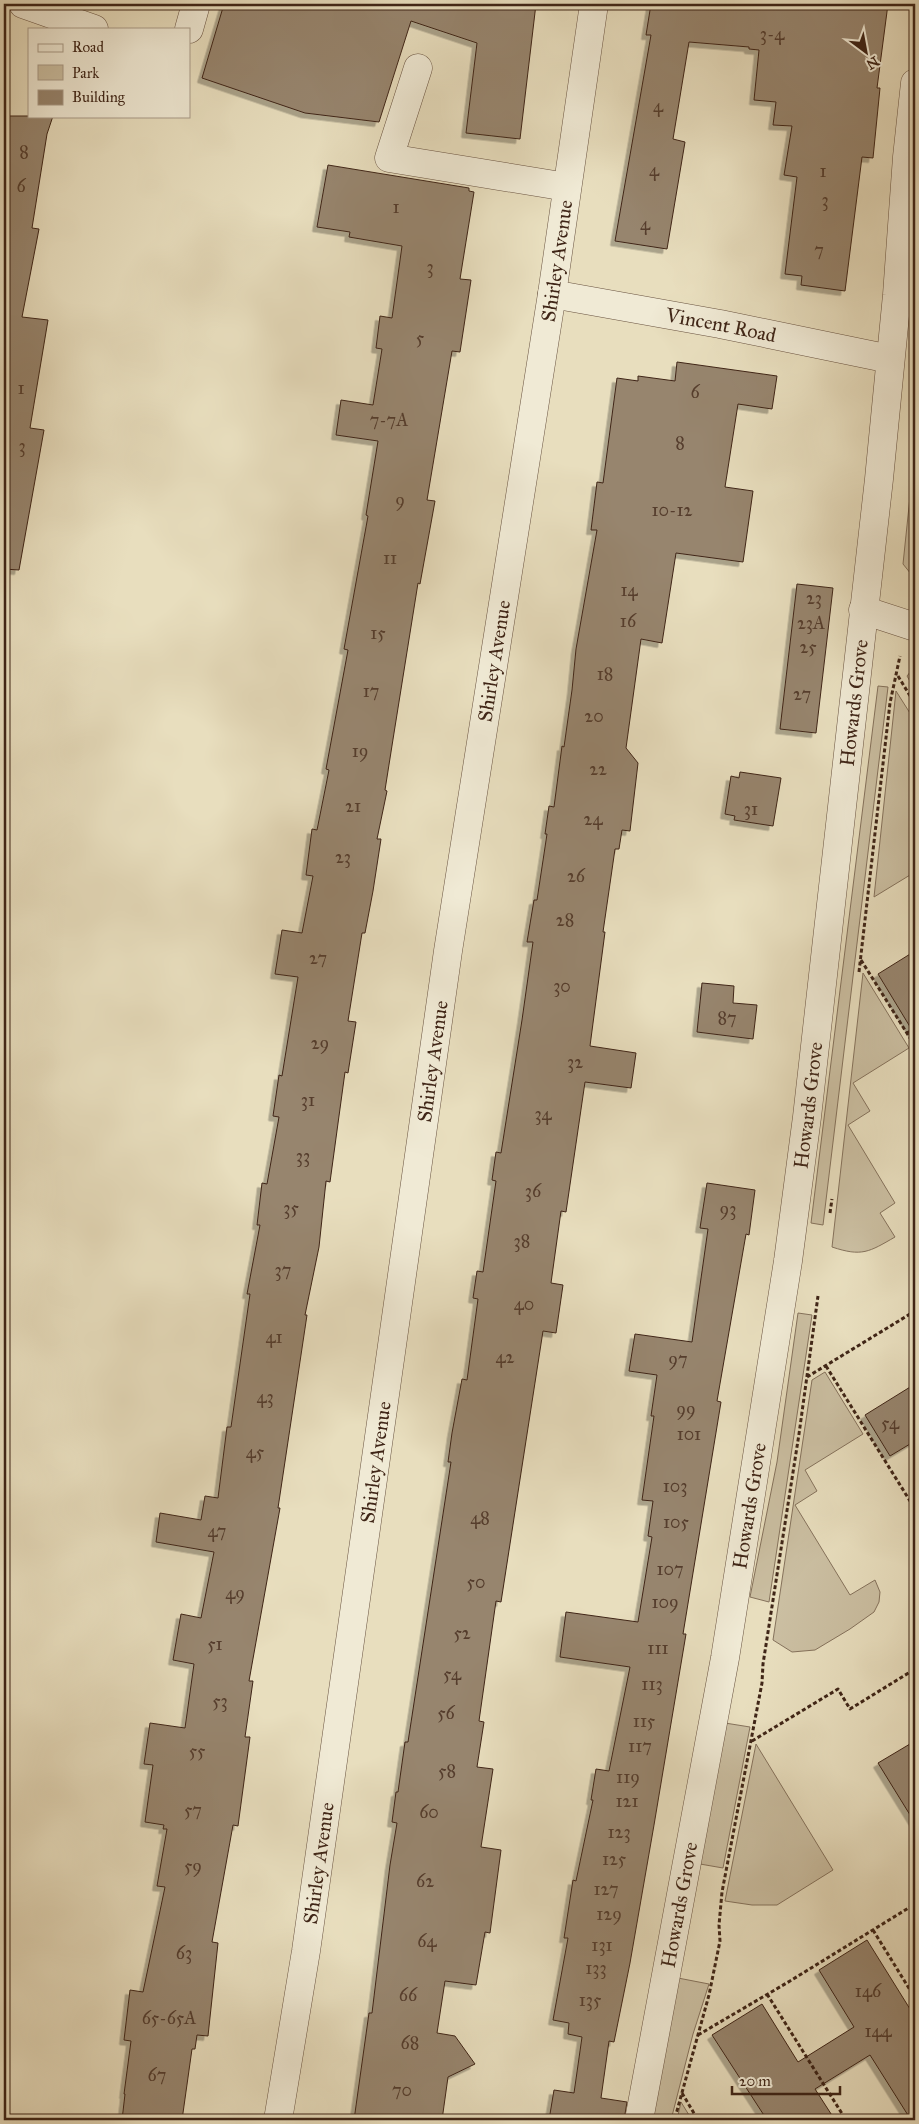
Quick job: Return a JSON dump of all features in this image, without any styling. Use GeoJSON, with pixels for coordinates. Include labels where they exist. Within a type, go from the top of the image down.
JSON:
{"type":"FeatureCollection","features":[{"type":"Feature","properties":{"kind":"street"},"geometry":{"type":"LineString","coordinates":[[23,4],[91,28]]}},
{"type":"Feature","properties":{"kind":"street"},"geometry":{"type":"LineString","coordinates":[[188,28],[196,4]]}},
{"type":"Feature","properties":{"kind":"street","name":"Shirley Avenue"},"geometry":{"type":"LineString","coordinates":[[278,2120],[306,1951],[446,961],[552,294],[594,4]]}},
{"type":"Feature","properties":{"kind":"street"},"geometry":{"type":"LineString","coordinates":[[418,68],[389,158],[567,187]]}},
{"type":"Feature","properties":{"kind":"street","name":"Howards Grove"},"geometry":{"type":"LineString","coordinates":[[639,2120],[725,1658],[788,1261],[807,1117],[890,359],[906,296],[907,157],[915,83]]}},
{"type":"Feature","properties":{"kind":"street","name":"Vincent Road"},"geometry":{"type":"LineString","coordinates":[[552,294],[720,324],[890,359]]}},
{"type":"Feature","properties":{"kind":"street"},"geometry":{"type":"LineString","coordinates":[[864,610],[915,627]]}},
{"type":"Feature","properties":{"kind":"path"},"geometry":{"type":"LineString","coordinates":[[898,676],[915,704]]}},
{"type":"Feature","properties":{"kind":"path"},"geometry":{"type":"LineString","coordinates":[[860,959],[915,1046]]}},
{"type":"Feature","properties":{"kind":"path"},"geometry":{"type":"LineString","coordinates":[[907,1034],[915,1028]]}},
{"type":"Feature","properties":{"kind":"path"},"geometry":{"type":"LineString","coordinates":[[807,1377],[915,1311]]}},
{"type":"Feature","properties":{"kind":"path"},"geometry":{"type":"LineString","coordinates":[[826,1366],[915,1508]]}},
{"type":"Feature","properties":{"kind":"path"},"geometry":{"type":"LineString","coordinates":[[752,1741],[838,1689],[850,1709],[915,1669]]}},
{"type":"Feature","properties":{"kind":"path"},"geometry":{"type":"LineString","coordinates":[[697,2035],[915,1904]]}},
{"type":"Feature","properties":{"kind":"path"},"geometry":{"type":"LineString","coordinates":[[873,1930],[915,1998]]}},
{"type":"Feature","properties":{"kind":"path"},"geometry":{"type":"LineString","coordinates":[[767,1994],[846,2120]]}},
{"type":"Feature","properties":{"kind":"path"},"geometry":{"type":"LineString","coordinates":[[682,2093],[698,2120]]}},
{"type":"Feature","properties":{"kind":"green space"},"geometry":{"type":"Polygon","coordinates":[[[915,449],[915,579],[903,564],[915,449]]]}},
{"type":"Feature","properties":{"kind":"green space"},"geometry":{"type":"Polygon","coordinates":[[[915,666],[915,690],[907,676],[915,666]]]}},
{"type":"Feature","properties":{"kind":"green space"},"geometry":{"type":"Polygon","coordinates":[[[878,686],[888,687],[823,1225],[811,1223],[878,686]]]}},
{"type":"Feature","properties":{"kind":"green space"},"geometry":{"type":"Polygon","coordinates":[[[896,691],[915,721],[915,872],[874,897],[896,691]]]}},
{"type":"Feature","properties":{"kind":"green space"},"geometry":{"type":"Polygon","coordinates":[[[863,973],[909,1048],[853,1083],[870,1111],[848,1125],[895,1203],[880,1213],[895,1237],[872,1249],[851,1252],[832,1247],[863,973]]]}},
{"type":"Feature","properties":{"kind":"green space"},"geometry":{"type":"Polygon","coordinates":[[[798,1313],[812,1315],[769,1602],[750,1597],[777,1462],[798,1313]]]}},
{"type":"Feature","properties":{"kind":"green space"},"geometry":{"type":"Polygon","coordinates":[[[825,1372],[863,1434],[805,1470],[817,1491],[795,1505],[850,1595],[875,1580],[880,1592],[879,1602],[874,1612],[815,1650],[792,1652],[773,1640],[812,1380],[825,1372]]]}},
{"type":"Feature","properties":{"kind":"green space"},"geometry":{"type":"Polygon","coordinates":[[[725,1723],[750,1727],[723,1868],[700,1864],[725,1723]]]}},
{"type":"Feature","properties":{"kind":"green space"},"geometry":{"type":"Polygon","coordinates":[[[756,1744],[833,1870],[777,1905],[752,1905],[725,1901],[756,1744]]]}},
{"type":"Feature","properties":{"kind":"green space"},"geometry":{"type":"Polygon","coordinates":[[[678,1978],[709,1984],[693,2034],[671,2120],[652,2120],[678,1978]]]}},
{"type":"Feature","properties":{"kind":"green space"},"geometry":{"type":"Polygon","coordinates":[[[681,2102],[692,2120],[677,2120],[681,2102]]]}},
{"type":"Feature","properties":{"kind":"building"},"geometry":{"type":"Polygon","coordinates":[[[224,4],[536,4],[520,139],[466,133],[477,43],[411,21],[379,122],[305,113],[202,78],[224,4]]]}},
{"type":"Feature","properties":{"kind":"building"},"geometry":{"type":"Polygon","coordinates":[[[651,4],[888,4],[877,88],[880,88],[873,158],[862,157],[845,291],[801,285],[802,276],[785,274],[797,177],[784,175],[792,126],[773,125],[776,102],[754,100],[759,50],[749,49],[749,47],[689,42],[673,139],[685,142],[667,249],[615,241],[651,35],[646,35],[651,4]]]}},
{"type":"Feature","properties":{"kind":"building"},"geometry":{"type":"Polygon","coordinates":[[[4,116],[28,116],[28,118],[52,118],[47,134],[32,228],[39,229],[22,317],[48,320],[30,428],[44,430],[19,570],[4,569],[4,116]]]}},
{"type":"Feature","properties":{"kind":"building"},"geometry":{"type":"Polygon","coordinates":[[[328,165],[469,188],[469,191],[474,192],[460,279],[471,280],[460,352],[452,351],[427,500],[435,501],[420,584],[418,583],[385,790],[387,791],[377,839],[381,839],[373,891],[365,933],[362,933],[348,1021],[356,1022],[348,1073],[345,1072],[330,1182],[326,1181],[319,1247],[305,1315],[307,1315],[278,1508],[280,1508],[249,1681],[253,1681],[245,1737],[250,1737],[238,1826],[233,1825],[212,1942],[218,1943],[208,2036],[197,2035],[195,2049],[192,2049],[182,2120],[122,2120],[131,2041],[124,2040],[130,1990],[143,1992],[165,1887],[157,1886],[167,1829],[163,1829],[164,1825],[145,1822],[153,1765],[144,1764],[150,1723],[185,1728],[194,1664],[173,1660],[181,1614],[201,1618],[214,1552],[156,1542],[160,1513],[201,1520],[205,1496],[218,1498],[227,1427],[231,1427],[250,1294],[247,1294],[260,1225],[257,1225],[262,1183],[267,1184],[279,1117],[273,1116],[279,1075],[282,1076],[298,977],[275,974],[282,930],[302,933],[313,876],[306,875],[312,829],[317,830],[329,770],[326,769],[348,650],[344,649],[368,516],[366,515],[378,441],[336,435],[341,400],[373,405],[382,349],[376,348],[380,316],[392,318],[402,246],[349,237],[350,232],[317,227],[328,165]]]}},
{"type":"Feature","properties":{"kind":"building"},"geometry":{"type":"Polygon","coordinates":[[[677,362],[777,376],[772,409],[738,404],[725,487],[753,491],[743,562],[676,553],[662,643],[641,639],[626,748],[638,763],[630,831],[622,830],[619,849],[615,849],[590,1046],[636,1053],[631,1088],[585,1082],[566,1212],[561,1211],[551,1283],[563,1285],[556,1333],[543,1331],[501,1602],[496,1601],[479,1721],[484,1722],[477,1767],[493,1769],[481,1847],[501,1850],[490,1933],[485,1932],[476,1985],[445,1981],[437,2033],[455,2036],[475,2064],[448,2077],[442,2120],[354,2120],[369,2013],[372,2013],[397,1823],[392,1822],[396,1792],[398,1792],[405,1742],[408,1742],[451,1462],[448,1462],[452,1433],[462,1379],[467,1380],[478,1299],[473,1298],[477,1271],[483,1272],[496,1181],[492,1180],[496,1152],[501,1153],[533,942],[527,942],[534,900],[537,900],[547,834],[545,834],[549,806],[554,807],[572,690],[576,649],[597,530],[591,530],[597,482],[603,483],[617,378],[638,381],[638,376],[675,381],[677,362]]]}},
{"type":"Feature","properties":{"kind":"building"},"geometry":{"type":"Polygon","coordinates":[[[797,584],[833,588],[816,733],[780,729],[797,584]]]}},
{"type":"Feature","properties":{"kind":"building"},"geometry":{"type":"Polygon","coordinates":[[[740,772],[781,778],[773,826],[734,820],[735,816],[725,814],[731,776],[739,778],[740,772]]]}},
{"type":"Feature","properties":{"kind":"building"},"geometry":{"type":"Polygon","coordinates":[[[915,951],[915,1035],[878,974],[915,951]]]}},
{"type":"Feature","properties":{"kind":"building"},"geometry":{"type":"Polygon","coordinates":[[[702,983],[734,986],[733,1003],[757,1005],[753,1039],[697,1032],[702,983]]]}},
{"type":"Feature","properties":{"kind":"building"},"geometry":{"type":"Polygon","coordinates":[[[707,1183],[755,1190],[749,1235],[746,1234],[717,1401],[721,1402],[683,1634],[686,1634],[654,1825],[614,2042],[609,2041],[601,2098],[627,2102],[624,2120],[549,2120],[554,2090],[574,2093],[582,2037],[568,2034],[569,2023],[553,2020],[568,1938],[564,1938],[573,1880],[576,1881],[593,1800],[591,1800],[596,1769],[609,1771],[630,1667],[560,1657],[566,1612],[638,1622],[652,1537],[648,1536],[653,1501],[642,1500],[654,1416],[651,1416],[657,1375],[629,1371],[635,1334],[692,1342],[708,1229],[700,1228],[707,1183]]]}},
{"type":"Feature","properties":{"kind":"building"},"geometry":{"type":"Polygon","coordinates":[[[915,1384],[915,1441],[890,1456],[865,1415],[915,1384]]]}},
{"type":"Feature","properties":{"kind":"building"},"geometry":{"type":"Polygon","coordinates":[[[915,1741],[915,1823],[878,1763],[915,1741]]]}},
{"type":"Feature","properties":{"kind":"building"},"geometry":{"type":"Polygon","coordinates":[[[867,1940],[915,2017],[915,2120],[911,2120],[870,2055],[815,2089],[835,2120],[767,2120],[712,2035],[762,2004],[798,2062],[854,2027],[819,1970],[867,1940]]]}}]}
